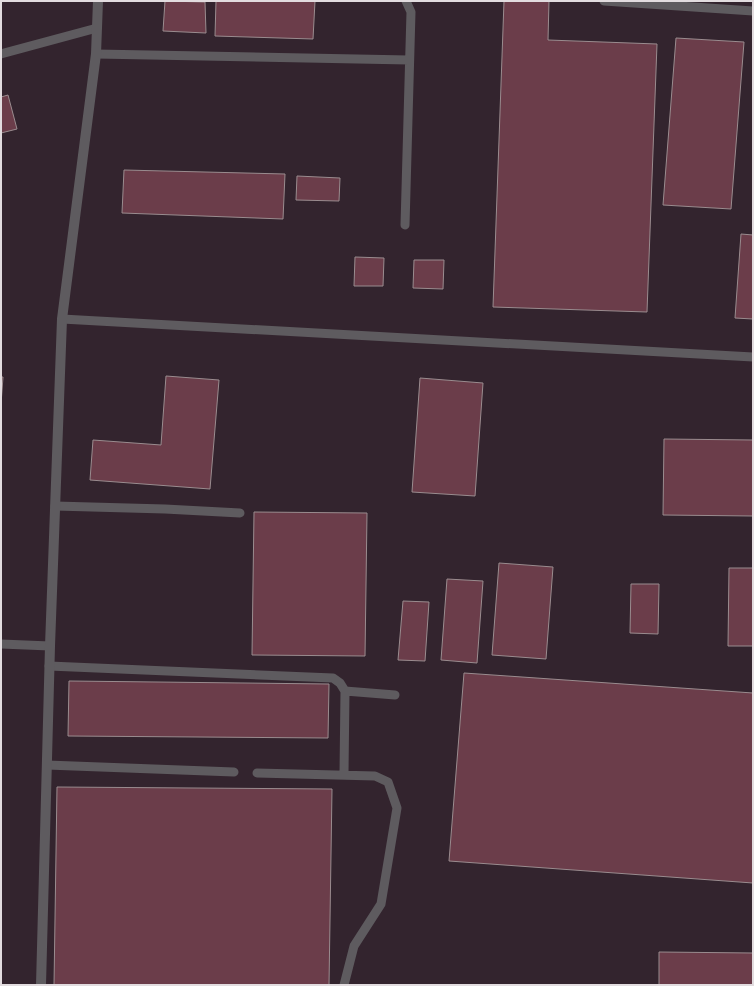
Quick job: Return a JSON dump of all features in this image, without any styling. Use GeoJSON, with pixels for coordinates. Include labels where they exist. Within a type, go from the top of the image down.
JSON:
{"type":"FeatureCollection","features":[{"type":"Feature","properties":{"kind":"street"},"geometry":{"type":"LineString","coordinates":[[41,985],[49,666],[62,319],[96,54],[98,1]]}},
{"type":"Feature","properties":{"kind":"lane"},"geometry":{"type":"LineString","coordinates":[[405,225],[408,60],[411,12],[406,1]]}},
{"type":"Feature","properties":{"kind":"lane"},"geometry":{"type":"LineString","coordinates":[[604,1],[753,11]]}},
{"type":"Feature","properties":{"kind":"lane"},"geometry":{"type":"LineString","coordinates":[[1,54],[97,28]]}},
{"type":"Feature","properties":{"kind":"lane"},"geometry":{"type":"LineString","coordinates":[[96,54],[408,60]]}},
{"type":"Feature","properties":{"kind":"lane"},"geometry":{"type":"LineString","coordinates":[[62,319],[753,357]]}},
{"type":"Feature","properties":{"kind":"lane"},"geometry":{"type":"LineString","coordinates":[[55,506],[240,513]]}},
{"type":"Feature","properties":{"kind":"lane"},"geometry":{"type":"LineString","coordinates":[[1,644],[50,646]]}},
{"type":"Feature","properties":{"kind":"lane"},"geometry":{"type":"LineString","coordinates":[[49,666],[333,678],[340,683],[344,691],[344,774]]}},
{"type":"Feature","properties":{"kind":"lane"},"geometry":{"type":"LineString","coordinates":[[344,691],[395,695]]}},
{"type":"Feature","properties":{"kind":"lane"},"geometry":{"type":"LineString","coordinates":[[47,764],[234,772]]}},
{"type":"Feature","properties":{"kind":"lane"},"geometry":{"type":"LineString","coordinates":[[257,774],[344,774],[375,776],[388,782],[397,808],[381,904],[354,946],[344,985]]}},
{"type":"Feature","properties":{"kind":"shaded area"},"geometry":{"type":"Polygon","coordinates":[[[1,1],[753,1],[753,985],[1,985],[1,1]]]}},
{"type":"Feature","properties":{"kind":"building"},"geometry":{"type":"Polygon","coordinates":[[[165,1],[205,2],[206,33],[163,31],[165,1]]]}},
{"type":"Feature","properties":{"kind":"building"},"geometry":{"type":"Polygon","coordinates":[[[216,1],[315,1],[313,39],[215,36],[216,1]]]}},
{"type":"Feature","properties":{"kind":"building"},"geometry":{"type":"Polygon","coordinates":[[[504,1],[549,1],[548,40],[657,44],[647,312],[493,307],[504,1]]]}},
{"type":"Feature","properties":{"kind":"building"},"geometry":{"type":"Polygon","coordinates":[[[676,38],[744,42],[731,209],[663,205],[676,38]]]}},
{"type":"Feature","properties":{"kind":"building"},"geometry":{"type":"Polygon","coordinates":[[[8,95],[17,129],[1,133],[1,97],[8,95]]]}},
{"type":"Feature","properties":{"kind":"building"},"geometry":{"type":"Polygon","coordinates":[[[124,170],[285,174],[283,219],[122,213],[124,170]]]}},
{"type":"Feature","properties":{"kind":"building"},"geometry":{"type":"Polygon","coordinates":[[[297,176],[340,178],[339,201],[296,200],[297,176]]]}},
{"type":"Feature","properties":{"kind":"building"},"geometry":{"type":"Polygon","coordinates":[[[741,234],[753,235],[753,319],[735,318],[741,234]]]}},
{"type":"Feature","properties":{"kind":"building"},"geometry":{"type":"Polygon","coordinates":[[[355,257],[384,258],[383,286],[354,286],[355,257]]]}},
{"type":"Feature","properties":{"kind":"building"},"geometry":{"type":"Polygon","coordinates":[[[414,260],[444,260],[443,289],[413,288],[414,260]]]}},
{"type":"Feature","properties":{"kind":"building"},"geometry":{"type":"Polygon","coordinates":[[[166,376],[219,380],[210,489],[90,480],[93,440],[161,445],[166,376]]]}},
{"type":"Feature","properties":{"kind":"building"},"geometry":{"type":"Polygon","coordinates":[[[1,377],[3,377],[1,404],[1,377]]]}},
{"type":"Feature","properties":{"kind":"building"},"geometry":{"type":"Polygon","coordinates":[[[420,378],[483,383],[475,496],[412,492],[420,378]]]}},
{"type":"Feature","properties":{"kind":"building"},"geometry":{"type":"Polygon","coordinates":[[[664,439],[753,440],[753,516],[663,515],[664,439]]]}},
{"type":"Feature","properties":{"kind":"building"},"geometry":{"type":"Polygon","coordinates":[[[254,512],[367,513],[365,656],[252,655],[254,512]]]}},
{"type":"Feature","properties":{"kind":"building"},"geometry":{"type":"Polygon","coordinates":[[[499,563],[553,567],[546,659],[492,655],[499,563]]]}},
{"type":"Feature","properties":{"kind":"building"},"geometry":{"type":"Polygon","coordinates":[[[729,568],[753,568],[753,646],[728,646],[729,568]]]}},
{"type":"Feature","properties":{"kind":"building"},"geometry":{"type":"Polygon","coordinates":[[[447,579],[483,581],[477,663],[441,660],[447,579]]]}},
{"type":"Feature","properties":{"kind":"building"},"geometry":{"type":"Polygon","coordinates":[[[631,584],[659,584],[658,634],[630,633],[631,584]]]}},
{"type":"Feature","properties":{"kind":"building"},"geometry":{"type":"Polygon","coordinates":[[[403,601],[429,602],[425,661],[398,660],[403,601]]]}},
{"type":"Feature","properties":{"kind":"building"},"geometry":{"type":"Polygon","coordinates":[[[464,673],[753,693],[753,883],[449,861],[464,673]]]}},
{"type":"Feature","properties":{"kind":"building"},"geometry":{"type":"Polygon","coordinates":[[[69,681],[329,684],[328,738],[68,736],[69,681]]]}},
{"type":"Feature","properties":{"kind":"building"},"geometry":{"type":"Polygon","coordinates":[[[57,787],[332,789],[329,985],[54,985],[57,787]]]}},
{"type":"Feature","properties":{"kind":"building"},"geometry":{"type":"Polygon","coordinates":[[[659,952],[753,953],[753,985],[659,985],[659,952]]]}}]}
